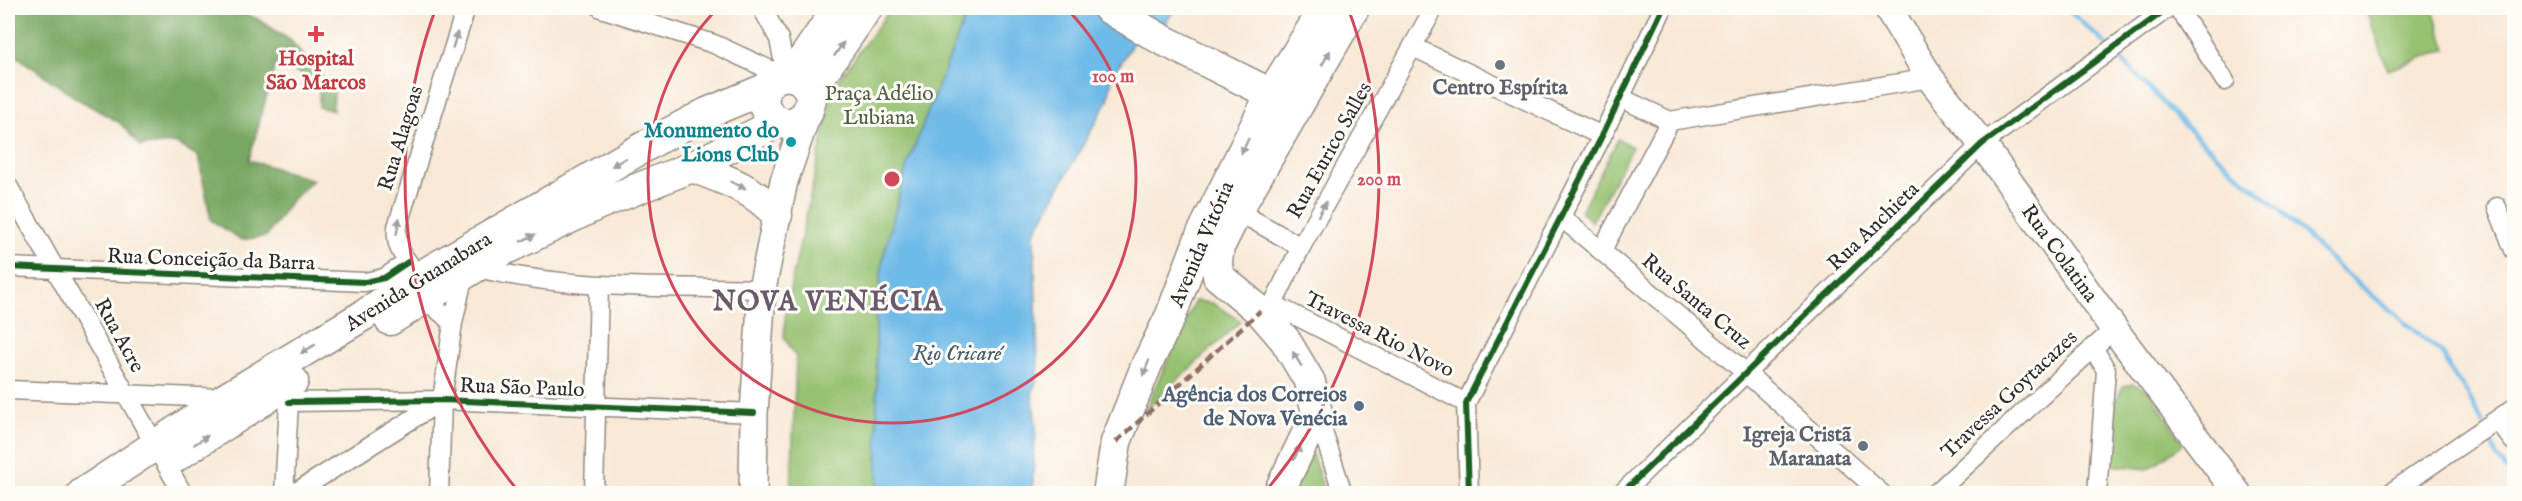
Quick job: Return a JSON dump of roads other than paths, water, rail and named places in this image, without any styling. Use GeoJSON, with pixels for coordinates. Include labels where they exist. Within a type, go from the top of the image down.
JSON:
{"type":"FeatureCollection","features":[{"type":"Feature","properties":{"kind":"main road"},"geometry":{"type":"LineString","coordinates":[[753,494],[754,412],[762,288],[784,181],[786,95],[838,8]]}},
{"type":"Feature","properties":{"kind":"main road"},"geometry":{"type":"LineString","coordinates":[[786,95],[867,8]]}},
{"type":"Feature","properties":{"kind":"main road"},"geometry":{"type":"LineString","coordinates":[[1108,8],[1159,38],[1297,108]]}},
{"type":"Feature","properties":{"kind":"main road","name":"Avenida Vitória"},"geometry":{"type":"LineString","coordinates":[[1108,494],[1116,442],[1147,364],[1171,315],[1200,238],[1271,94],[1325,8]]}},
{"type":"Feature","properties":{"kind":"main road","name":"Avenida Vitória"},"geometry":{"type":"LineString","coordinates":[[1218,276],[1219,247],[1354,8]]}},
{"type":"Feature","properties":{"kind":"main road","name":"Rua Colatina"},"geometry":{"type":"LineString","coordinates":[[1888,8],[1930,78],[1982,144],[2131,351],[2238,494]]}},
{"type":"Feature","properties":{"kind":"main road","name":"Avenida Guanabara"},"geometry":{"type":"LineString","coordinates":[[116,494],[226,398],[364,315],[417,280],[656,140],[707,113],[786,95]]}},
{"type":"Feature","properties":{"kind":"main road","name":"Avenida Guanabara"},"geometry":{"type":"LineString","coordinates":[[82,494],[285,395],[417,280],[469,271],[500,252],[599,204],[692,167],[786,95]]}},
{"type":"Feature","properties":{"kind":"main road"},"geometry":{"type":"LineString","coordinates":[[692,167],[742,186],[764,200],[777,214]]}},
{"type":"Feature","properties":{"kind":"main road"},"geometry":{"type":"LineString","coordinates":[[1171,315],[1190,293],[1203,283],[1218,276],[1266,307],[1297,358],[1310,382],[1317,413],[1278,494]]}},
{"type":"Feature","properties":{"kind":"street","name":"Rua Alagoas"},"geometry":{"type":"LineString","coordinates":[[417,280],[397,247],[397,227],[466,8]]}},
{"type":"Feature","properties":{"kind":"street"},"geometry":{"type":"LineString","coordinates":[[601,8],[714,44],[745,57],[786,95]]}},
{"type":"Feature","properties":{"kind":"street"},"geometry":{"type":"LineString","coordinates":[[762,8],[779,39],[786,95]]}},
{"type":"Feature","properties":{"kind":"street","name":"Rua Eurico Salles"},"geometry":{"type":"LineString","coordinates":[[1266,307],[1434,8]]}},
{"type":"Feature","properties":{"kind":"street"},"geometry":{"type":"LineString","coordinates":[[1470,494],[1466,403],[1621,98],[1663,8]]}},
{"type":"Feature","properties":{"kind":"street","name":"Rua Anchieta"},"geometry":{"type":"LineString","coordinates":[[1621,494],[1982,144],[2168,8]]}},
{"type":"Feature","properties":{"kind":"street"},"geometry":{"type":"LineString","coordinates":[[2178,8],[2225,81]]}},
{"type":"Feature","properties":{"kind":"street"},"geometry":{"type":"LineString","coordinates":[[1413,47],[1602,136]]}},
{"type":"Feature","properties":{"kind":"street"},"geometry":{"type":"LineString","coordinates":[[1621,98],[1670,122],[1930,78]]}},
{"type":"Feature","properties":{"kind":"street"},"geometry":{"type":"LineString","coordinates":[[1602,250],[1670,122]]}},
{"type":"Feature","properties":{"kind":"street","name":"Rua Acre"},"geometry":{"type":"LineString","coordinates":[[8,186],[162,453],[183,494]]}},
{"type":"Feature","properties":{"kind":"street"},"geometry":{"type":"LineString","coordinates":[[2497,207],[2514,250]]}},
{"type":"Feature","properties":{"kind":"street"},"geometry":{"type":"LineString","coordinates":[[1238,210],[1301,247]]}},
{"type":"Feature","properties":{"kind":"street","name":"Rua Santa Cruz"},"geometry":{"type":"LineString","coordinates":[[1561,217],[1745,372],[1882,494]]}},
{"type":"Feature","properties":{"kind":"street"},"geometry":{"type":"LineString","coordinates":[[500,252],[516,278],[598,285],[762,288]]}},
{"type":"Feature","properties":{"kind":"street","name":"Rua Conceição da Barra"},"geometry":{"type":"LineString","coordinates":[[8,267],[365,282],[384,278],[417,280]]}},
{"type":"Feature","properties":{"kind":"street","name":"Avenida Guanabara"},"geometry":{"type":"LineString","coordinates":[[439,494],[442,400],[453,323],[469,271],[516,278]]}},
{"type":"Feature","properties":{"kind":"street"},"geometry":{"type":"LineString","coordinates":[[417,280],[453,323]]}},
{"type":"Feature","properties":{"kind":"street"},"geometry":{"type":"LineString","coordinates":[[354,281],[361,297],[364,315]]}},
{"type":"Feature","properties":{"kind":"street"},"geometry":{"type":"LineString","coordinates":[[594,494],[598,285]]}},
{"type":"Feature","properties":{"kind":"street","name":"Travessa Rio Novo"},"geometry":{"type":"LineString","coordinates":[[1266,307],[1466,403]]}},
{"type":"Feature","properties":{"kind":"street","name":"Travessa Goytacazes"},"geometry":{"type":"LineString","coordinates":[[1935,494],[2115,328]]}},
{"type":"Feature","properties":{"kind":"street"},"geometry":{"type":"LineString","coordinates":[[2093,347],[2106,370],[2097,494]]}},
{"type":"Feature","properties":{"kind":"street"},"geometry":{"type":"LineString","coordinates":[[2106,370],[2131,351]]}},
{"type":"Feature","properties":{"kind":"street"},"geometry":{"type":"LineString","coordinates":[[8,390],[226,398]]}},
{"type":"Feature","properties":{"kind":"street"},"geometry":{"type":"LineString","coordinates":[[284,494],[285,395]]}},
{"type":"Feature","properties":{"kind":"street","name":"Rua São Paulo"},"geometry":{"type":"LineString","coordinates":[[285,395],[754,412]]}},
{"type":"Feature","properties":{"kind":"street"},"geometry":{"type":"LineString","coordinates":[[293,494],[442,400]]}},
{"type":"Feature","properties":{"kind":"street"},"geometry":{"type":"LineString","coordinates":[[2389,494],[2514,408]]}},
{"type":"Feature","properties":{"kind":"street"},"geometry":{"type":"LineString","coordinates":[[1317,413],[1343,494]]}},
{"type":"Feature","properties":{"kind":"street"},"geometry":{"type":"LineString","coordinates":[[2488,426],[2514,442]]}},
{"type":"Feature","properties":{"kind":"water","name":"Rio Cricaré"},"geometry":{"type":"Polygon","coordinates":[[[969,8],[1176,8],[1160,30],[1133,42],[1112,78],[1108,100],[1034,233],[1038,376],[1032,393],[1036,426],[1032,493],[878,494],[876,315],[883,259],[906,168],[969,8]]]}},
{"type":"Feature","properties":{"kind":"waterway"},"geometry":{"type":"LineString","coordinates":[[2066,8],[2108,46]]}},
{"type":"Feature","properties":{"kind":"waterway"},"geometry":{"type":"LineString","coordinates":[[2114,52],[2183,124],[2279,209],[2336,265],[2444,355],[2450,370],[2467,393],[2483,424]]}},
{"type":"Feature","properties":{"kind":"waterway"},"geometry":{"type":"LineString","coordinates":[[2487,432],[2497,457],[2514,477]]}},
{"type":"Feature","properties":{"kind":"place","name":"Hospital São Marcos"},"geometry":{"type":"Point","coordinates":[316,34]}},
{"type":"Feature","properties":{"kind":"place","name":"Centro Espírita"},"geometry":{"type":"Point","coordinates":[1500,65]}},
{"type":"Feature","properties":{"kind":"place","name":"Monumento do Lions Club"},"geometry":{"type":"Point","coordinates":[791,142]}},
{"type":"Feature","properties":{"kind":"place","name":"Agência dos Correios de Nova Venécia"},"geometry":{"type":"Point","coordinates":[1359,406]}},
{"type":"Feature","properties":{"kind":"place","name":"Igreja Cristã Maranata"},"geometry":{"type":"Point","coordinates":[1863,446]}},
{"type":"Feature","properties":{"kind":"district","name":"NOVA VENÉCIA"},"geometry":{"type":"Point","coordinates":[828,301]}},
{"type":"Feature","properties":{"kind":"park label","name":"Praça Adélio Lubiana"},"geometry":{"type":"Point","coordinates":[879,105]}}]}
